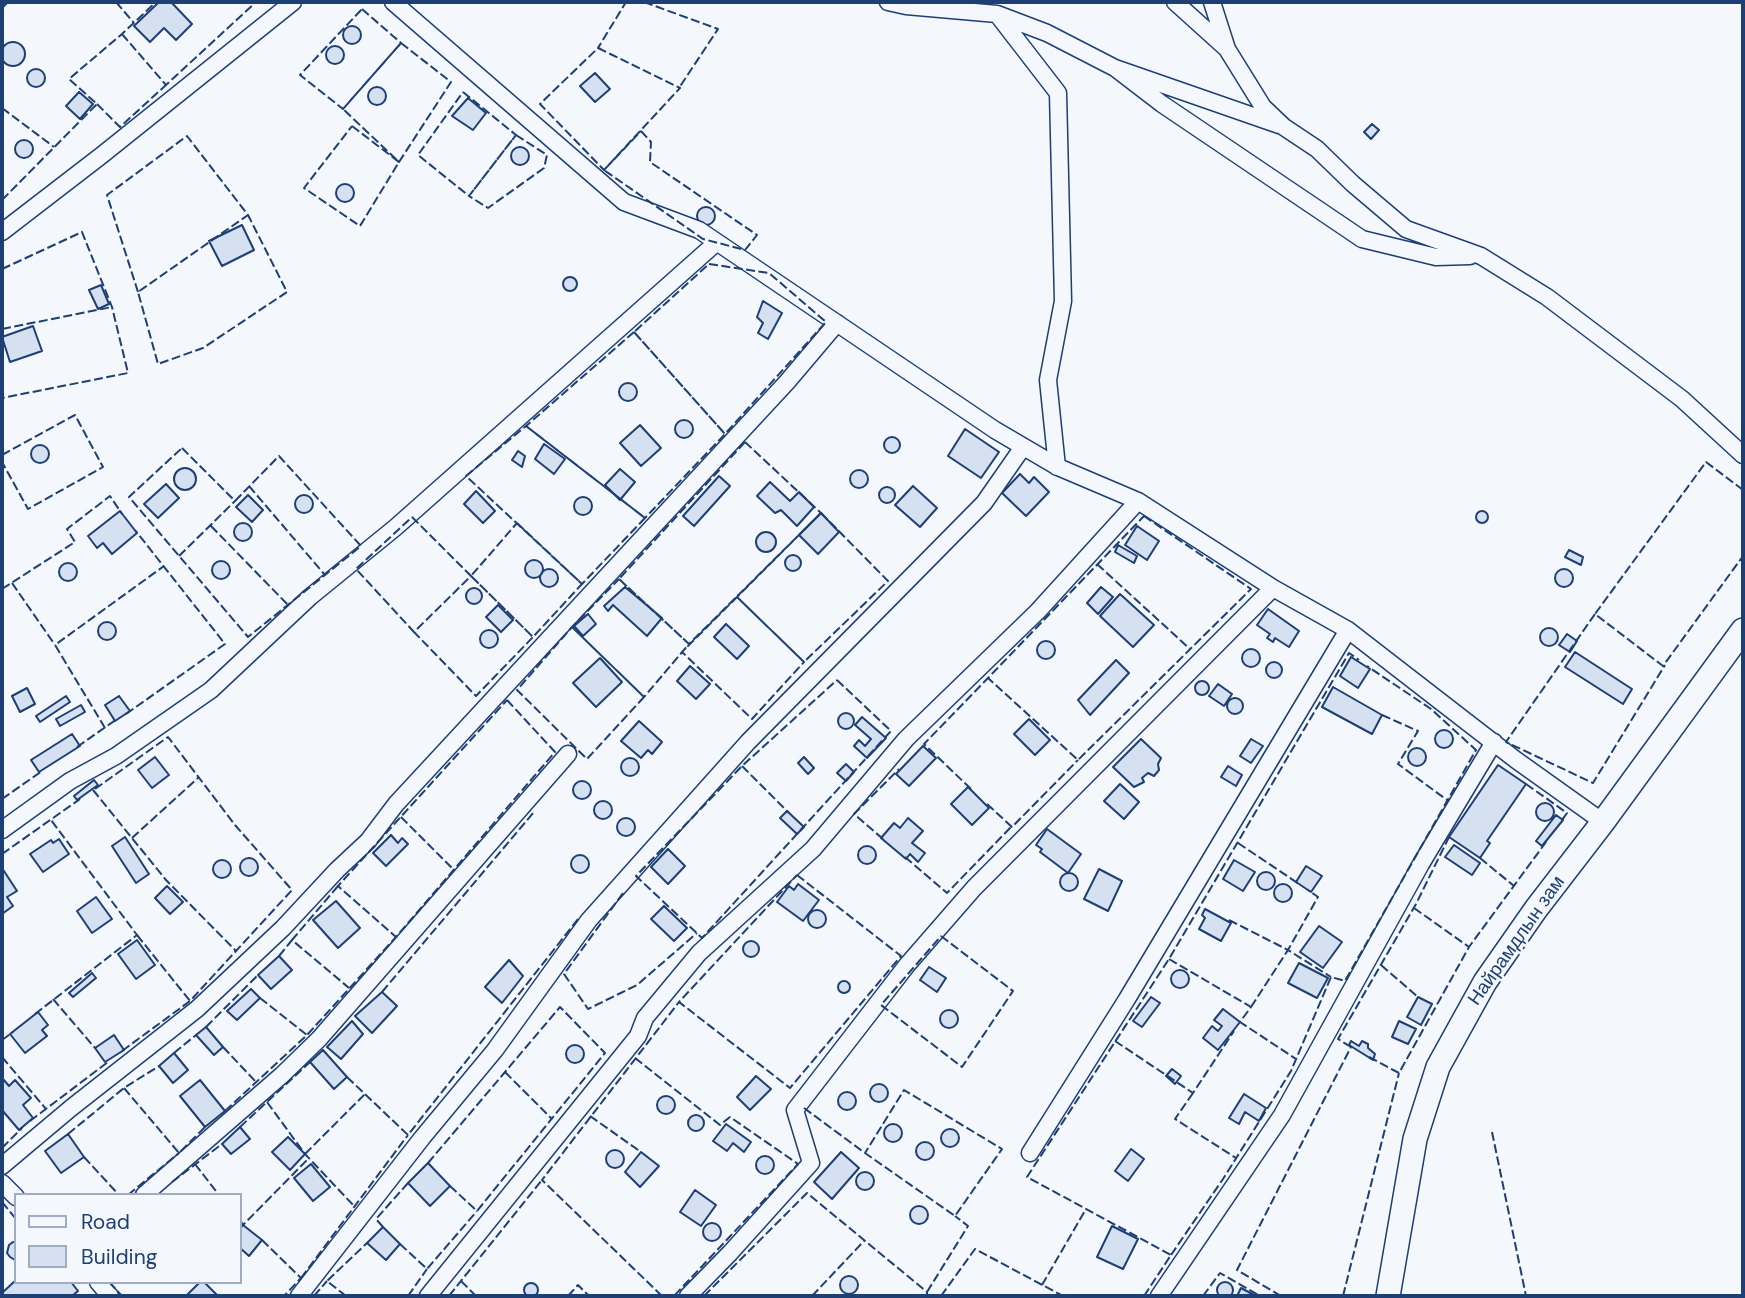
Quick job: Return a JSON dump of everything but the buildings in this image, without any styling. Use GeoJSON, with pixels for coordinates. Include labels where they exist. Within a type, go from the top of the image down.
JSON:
{"type":"FeatureCollection","features":[{"type":"Feature","properties":{"kind":"main road","name":"Найрамдлын зам"},"geometry":{"type":"LineString","coordinates":[[1388,1296],[1415,1139],[1438,1067],[1485,982],[1743,629]]}},
{"type":"Feature","properties":{"kind":"street"},"geometry":{"type":"LineString","coordinates":[[2,232],[293,2]]}},
{"type":"Feature","properties":{"kind":"street"},"geometry":{"type":"LineString","coordinates":[[393,2],[624,202],[699,230],[1023,447],[1057,467],[1138,501],[1273,588],[1348,630],[1516,760],[1603,822]]}},
{"type":"Feature","properties":{"kind":"street"},"geometry":{"type":"LineString","coordinates":[[888,2],[997,14],[1046,33],[1115,68],[1284,127]]}},
{"type":"Feature","properties":{"kind":"street"},"geometry":{"type":"LineString","coordinates":[[1175,2],[1227,49]]}},
{"type":"Feature","properties":{"kind":"street"},"geometry":{"type":"LineString","coordinates":[[1212,2],[1227,49],[1263,107],[1284,127],[1317,149],[1406,229],[1481,256],[1547,297],[1682,399],[1743,455]]}},
{"type":"Feature","properties":{"kind":"street"},"geometry":{"type":"LineString","coordinates":[[997,14],[1058,93],[1059,227],[1063,301],[1048,380],[1057,467]]}},
{"type":"Feature","properties":{"kind":"street"},"geometry":{"type":"LineString","coordinates":[[1115,68],[1162,104],[1362,239],[1436,257],[1481,256]]}},
{"type":"Feature","properties":{"kind":"street"},"geometry":{"type":"LineString","coordinates":[[2,830],[70,781],[116,756],[211,690],[310,597],[396,527],[718,242]]}},
{"type":"Feature","properties":{"kind":"street"},"geometry":{"type":"LineString","coordinates":[[2,1166],[197,1009],[283,928],[368,841],[396,804],[778,392],[837,323]]}},
{"type":"Feature","properties":{"kind":"street"},"geometry":{"type":"LineString","coordinates":[[299,1296],[422,1138],[495,1050],[589,920],[748,743],[984,503],[1023,447]]}},
{"type":"Feature","properties":{"kind":"street"},"geometry":{"type":"LineString","coordinates":[[428,1296],[638,1036],[645,1018],[699,953],[813,849],[906,739],[1038,611],[1138,501]]}},
{"type":"Feature","properties":{"kind":"street"},"geometry":{"type":"LineString","coordinates":[[688,1296],[811,1163],[795,1110],[907,965],[974,888],[1273,588]]}},
{"type":"Feature","properties":{"kind":"street"},"geometry":{"type":"LineString","coordinates":[[1030,1153],[1127,999],[1348,630]]}},
{"type":"Feature","properties":{"kind":"street"},"geometry":{"type":"LineString","coordinates":[[1158,1296],[1282,1115],[1421,864],[1494,741]]}},
{"type":"Feature","properties":{"kind":"street"},"geometry":{"type":"LineString","coordinates":[[146,1193],[282,1075],[319,1039],[568,754]]}},
{"type":"Feature","properties":{"kind":"fence"},"geometry":{"type":"LineString","coordinates":[[2,8],[8,2]]}},
{"type":"Feature","properties":{"kind":"fence"},"geometry":{"type":"LineString","coordinates":[[116,2],[134,23]]}},
{"type":"Feature","properties":{"kind":"fence"},"geometry":{"type":"LineString","coordinates":[[2,200],[97,104],[69,79],[156,2]]}},
{"type":"Feature","properties":{"kind":"fence"},"geometry":{"type":"LineString","coordinates":[[122,34],[166,85],[256,2]]}},
{"type":"Feature","properties":{"kind":"fence"},"geometry":{"type":"LineString","coordinates":[[601,49],[598,48],[626,2]]}},
{"type":"Feature","properties":{"kind":"fence"},"geometry":{"type":"LineString","coordinates":[[644,2],[718,29],[679,88]]}},
{"type":"Feature","properties":{"kind":"fence"},"geometry":{"type":"LineString","coordinates":[[362,9],[401,43],[343,109],[300,75],[362,9]]}},
{"type":"Feature","properties":{"kind":"fence"},"geometry":{"type":"LineString","coordinates":[[401,43],[451,82],[399,162],[343,109],[401,43]]}},
{"type":"Feature","properties":{"kind":"fence"},"geometry":{"type":"LineString","coordinates":[[598,48],[680,88],[604,170],[540,104],[598,48]]}},
{"type":"Feature","properties":{"kind":"fence"},"geometry":{"type":"LineString","coordinates":[[97,104],[120,127],[166,85]]}},
{"type":"Feature","properties":{"kind":"fence"},"geometry":{"type":"LineString","coordinates":[[463,92],[516,135],[469,196],[418,155],[463,92]]}},
{"type":"Feature","properties":{"kind":"fence"},"geometry":{"type":"LineString","coordinates":[[2,108],[54,147]]}},
{"type":"Feature","properties":{"kind":"fence"},"geometry":{"type":"LineString","coordinates":[[352,126],[399,162],[360,226],[304,188],[352,126]]}},
{"type":"Feature","properties":{"kind":"fence"},"geometry":{"type":"LineString","coordinates":[[641,131],[651,142],[650,162],[757,235],[745,250],[703,239],[604,170],[641,131]]}},
{"type":"Feature","properties":{"kind":"fence"},"geometry":{"type":"LineString","coordinates":[[516,135],[547,155],[544,168],[488,208],[469,196],[516,135]]}},
{"type":"Feature","properties":{"kind":"fence"},"geometry":{"type":"LineString","coordinates":[[138,292],[107,195],[187,136],[248,215],[287,292],[203,348],[158,364],[138,292],[248,215]]}},
{"type":"Feature","properties":{"kind":"fence"},"geometry":{"type":"LineString","coordinates":[[2,269],[82,232],[112,307],[128,373],[2,398]]}},
{"type":"Feature","properties":{"kind":"fence"},"geometry":{"type":"LineString","coordinates":[[709,264],[769,273],[826,322],[725,434],[634,332],[709,264]]}},
{"type":"Feature","properties":{"kind":"fence"},"geometry":{"type":"LineString","coordinates":[[2,329],[112,307]]}},
{"type":"Feature","properties":{"kind":"fence"},"geometry":{"type":"LineString","coordinates":[[634,332],[725,434],[645,518],[526,426],[634,332]]}},
{"type":"Feature","properties":{"kind":"fence"},"geometry":{"type":"LineString","coordinates":[[2,455],[75,415],[103,467],[28,509],[2,462]]}},
{"type":"Feature","properties":{"kind":"fence"},"geometry":{"type":"LineString","coordinates":[[526,426],[645,518],[582,584],[466,476],[526,426]]}},
{"type":"Feature","properties":{"kind":"fence"},"geometry":{"type":"LineString","coordinates":[[745,442],[821,513],[689,644],[619,579],[745,442]]}},
{"type":"Feature","properties":{"kind":"fence"},"geometry":{"type":"LineString","coordinates":[[182,448],[235,501],[279,456],[361,546],[248,637],[129,497],[182,448]]}},
{"type":"Feature","properties":{"kind":"fence"},"geometry":{"type":"LineString","coordinates":[[1743,490],[1706,462],[1595,614],[1663,666],[1743,556]]}},
{"type":"Feature","properties":{"kind":"fence"},"geometry":{"type":"LineString","coordinates":[[249,486],[325,575]]}},
{"type":"Feature","properties":{"kind":"fence"},"geometry":{"type":"LineString","coordinates":[[2,589],[75,542],[67,529],[110,496],[122,514]]}},
{"type":"Feature","properties":{"kind":"fence"},"geometry":{"type":"LineString","coordinates":[[179,556],[235,501]]}},
{"type":"Feature","properties":{"kind":"fence"},"geometry":{"type":"LineString","coordinates":[[821,513],[888,581],[804,662],[737,597],[821,513]]}},
{"type":"Feature","properties":{"kind":"fence"},"geometry":{"type":"LineString","coordinates":[[1144,516],[1251,589],[1078,760],[988,678],[1144,516]]}},
{"type":"Feature","properties":{"kind":"fence"},"geometry":{"type":"LineString","coordinates":[[412,517],[471,576],[414,632],[356,569],[412,517]]}},
{"type":"Feature","properties":{"kind":"fence"},"geometry":{"type":"LineString","coordinates":[[517,523],[582,584],[533,637],[471,576],[517,523]]}},
{"type":"Feature","properties":{"kind":"fence"},"geometry":{"type":"LineString","coordinates":[[211,526],[288,605]]}},
{"type":"Feature","properties":{"kind":"fence"},"geometry":{"type":"LineString","coordinates":[[126,714],[225,644],[135,530]]}},
{"type":"Feature","properties":{"kind":"fence"},"geometry":{"type":"LineString","coordinates":[[1097,564],[1190,649]]}},
{"type":"Feature","properties":{"kind":"fence"},"geometry":{"type":"LineString","coordinates":[[105,728],[55,645],[164,566]]}},
{"type":"Feature","properties":{"kind":"fence"},"geometry":{"type":"LineString","coordinates":[[471,576],[533,637],[476,696],[414,632],[471,576]]}},
{"type":"Feature","properties":{"kind":"fence"},"geometry":{"type":"LineString","coordinates":[[619,579],[689,644],[644,697],[572,627],[619,579]]}},
{"type":"Feature","properties":{"kind":"fence"},"geometry":{"type":"LineString","coordinates":[[12,583],[55,645]]}},
{"type":"Feature","properties":{"kind":"fence"},"geometry":{"type":"LineString","coordinates":[[737,597],[804,662],[752,719],[682,652],[737,597]]}},
{"type":"Feature","properties":{"kind":"fence"},"geometry":{"type":"LineString","coordinates":[[1595,614],[1506,742],[1593,783],[1665,665]]}},
{"type":"Feature","properties":{"kind":"fence"},"geometry":{"type":"LineString","coordinates":[[572,627],[644,697],[587,759],[517,690],[572,627]]}},
{"type":"Feature","properties":{"kind":"fence"},"geometry":{"type":"LineString","coordinates":[[1144,1296],[1171,1255],[1027,1177],[1169,959],[1349,653],[1359,660]]}},
{"type":"Feature","properties":{"kind":"fence"},"geometry":{"type":"LineString","coordinates":[[1171,1255],[1291,1071],[1331,977],[1345,981],[1476,750],[1431,709],[1367,666]]}},
{"type":"Feature","properties":{"kind":"fence"},"geometry":{"type":"LineString","coordinates":[[971,789],[924,744],[988,678]]}},
{"type":"Feature","properties":{"kind":"fence"},"geometry":{"type":"LineString","coordinates":[[837,680],[891,731],[702,938],[636,876],[742,766],[837,680]]}},
{"type":"Feature","properties":{"kind":"fence"},"geometry":{"type":"LineString","coordinates":[[507,700],[555,752],[396,937],[338,886],[507,700]]}},
{"type":"Feature","properties":{"kind":"fence"},"geometry":{"type":"LineString","coordinates":[[1382,715],[1418,731],[1398,764],[1447,800]]}},
{"type":"Feature","properties":{"kind":"fence"},"geometry":{"type":"LineString","coordinates":[[77,747],[117,719]]}},
{"type":"Feature","properties":{"kind":"fence"},"geometry":{"type":"LineString","coordinates":[[95,789],[168,737],[235,825],[292,890],[190,1001],[122,1051]]}},
{"type":"Feature","properties":{"kind":"fence"},"geometry":{"type":"LineString","coordinates":[[987,804],[1012,827],[1078,760]]}},
{"type":"Feature","properties":{"kind":"fence"},"geometry":{"type":"LineString","coordinates":[[742,766],[789,813]]}},
{"type":"Feature","properties":{"kind":"fence"},"geometry":{"type":"LineString","coordinates":[[883,839],[854,814],[899,769]]}},
{"type":"Feature","properties":{"kind":"fence"},"geometry":{"type":"LineString","coordinates":[[2,799],[42,771]]}},
{"type":"Feature","properties":{"kind":"fence"},"geometry":{"type":"LineString","coordinates":[[132,838],[199,777]]}},
{"type":"Feature","properties":{"kind":"fence"},"geometry":{"type":"LineString","coordinates":[[1526,784],[1567,813],[1560,823]]}},
{"type":"Feature","properties":{"kind":"fence"},"geometry":{"type":"LineString","coordinates":[[93,790],[166,880],[236,951]]}},
{"type":"Feature","properties":{"kind":"fence"},"geometry":{"type":"LineString","coordinates":[[2,854],[80,799]]}},
{"type":"Feature","properties":{"kind":"fence"},"geometry":{"type":"LineString","coordinates":[[382,992],[534,812]]}},
{"type":"Feature","properties":{"kind":"fence"},"geometry":{"type":"LineString","coordinates":[[401,817],[454,870]]}},
{"type":"Feature","properties":{"kind":"fence"},"geometry":{"type":"LineString","coordinates":[[35,1014],[137,935],[51,820]]}},
{"type":"Feature","properties":{"kind":"fence"},"geometry":{"type":"LineString","coordinates":[[905,857],[947,893],[1013,825]]}},
{"type":"Feature","properties":{"kind":"fence"},"geometry":{"type":"LineString","coordinates":[[1351,1047],[1338,1039],[1416,904],[1449,837]]}},
{"type":"Feature","properties":{"kind":"fence"},"geometry":{"type":"LineString","coordinates":[[1369,1057],[1399,1073],[1469,947],[1546,842]]}},
{"type":"Feature","properties":{"kind":"fence"},"geometry":{"type":"LineString","coordinates":[[1238,843],[1299,884]]}},
{"type":"Feature","properties":{"kind":"fence"},"geometry":{"type":"LineString","coordinates":[[1480,858],[1514,886]]}},
{"type":"Feature","properties":{"kind":"fence"},"geometry":{"type":"LineString","coordinates":[[797,875],[901,956],[790,1088],[679,1002],[797,875]]}},
{"type":"Feature","properties":{"kind":"fence"},"geometry":{"type":"LineString","coordinates":[[338,886],[292,940],[349,988]]}},
{"type":"Feature","properties":{"kind":"fence"},"geometry":{"type":"LineString","coordinates":[[1229,920],[1288,950],[1318,897],[1308,890]]}},
{"type":"Feature","properties":{"kind":"fence"},"geometry":{"type":"LineString","coordinates":[[623,893],[564,974],[588,1009],[637,985],[697,933]]}},
{"type":"Feature","properties":{"kind":"fence"},"geometry":{"type":"LineString","coordinates":[[1414,908],[1469,947]]}},
{"type":"Feature","properties":{"kind":"fence"},"geometry":{"type":"LineString","coordinates":[[347,1077],[408,1135],[578,919]]}},
{"type":"Feature","properties":{"kind":"fence"},"geometry":{"type":"LineString","coordinates":[[137,935],[190,1001]]}},
{"type":"Feature","properties":{"kind":"fence"},"geometry":{"type":"LineString","coordinates":[[941,936],[1013,991],[962,1067],[881,1005],[941,936]]}},
{"type":"Feature","properties":{"kind":"fence"},"geometry":{"type":"LineString","coordinates":[[225,1111],[307,1035],[396,937]]}},
{"type":"Feature","properties":{"kind":"fence"},"geometry":{"type":"LineString","coordinates":[[279,956],[292,940]]}},
{"type":"Feature","properties":{"kind":"fence"},"geometry":{"type":"LineString","coordinates":[[1251,1007],[1288,950],[1331,977]]}},
{"type":"Feature","properties":{"kind":"fence"},"geometry":{"type":"LineString","coordinates":[[1169,959],[1251,1007],[1240,1022],[1296,1059]]}},
{"type":"Feature","properties":{"kind":"fence"},"geometry":{"type":"LineString","coordinates":[[1381,965],[1418,997]]}},
{"type":"Feature","properties":{"kind":"fence"},"geometry":{"type":"LineString","coordinates":[[206,1027],[258,975]]}},
{"type":"Feature","properties":{"kind":"fence"},"geometry":{"type":"LineString","coordinates":[[260,998],[307,1035]]}},
{"type":"Feature","properties":{"kind":"fence"},"geometry":{"type":"LineString","coordinates":[[53,999],[95,1048]]}},
{"type":"Feature","properties":{"kind":"fence"},"geometry":{"type":"LineString","coordinates":[[662,1296],[542,1180],[679,1002]]}},
{"type":"Feature","properties":{"kind":"fence"},"geometry":{"type":"LineString","coordinates":[[428,1163],[560,1007],[605,1053],[477,1211],[450,1186]]}},
{"type":"Feature","properties":{"kind":"fence"},"geometry":{"type":"LineString","coordinates":[[1115,1041],[1193,1093],[1234,1031]]}},
{"type":"Feature","properties":{"kind":"fence"},"geometry":{"type":"LineString","coordinates":[[2,1040],[13,1032]]}},
{"type":"Feature","properties":{"kind":"fence"},"geometry":{"type":"LineString","coordinates":[[174,1053],[196,1035]]}},
{"type":"Feature","properties":{"kind":"fence"},"geometry":{"type":"LineString","coordinates":[[223,1047],[256,1082]]}},
{"type":"Feature","properties":{"kind":"fence"},"geometry":{"type":"LineString","coordinates":[[1281,1296],[1237,1270],[1351,1047]]}},
{"type":"Feature","properties":{"kind":"fence"},"geometry":{"type":"LineString","coordinates":[[2,1057],[46,1109]]}},
{"type":"Feature","properties":{"kind":"fence"},"geometry":{"type":"LineString","coordinates":[[635,1058],[720,1125],[730,1117],[798,1164],[674,1296]]}},
{"type":"Feature","properties":{"kind":"fence"},"geometry":{"type":"LineString","coordinates":[[30,1121],[108,1062]]}},
{"type":"Feature","properties":{"kind":"fence"},"geometry":{"type":"LineString","coordinates":[[240,1127],[310,1062]]}},
{"type":"Feature","properties":{"kind":"fence"},"geometry":{"type":"LineString","coordinates":[[68,1134],[124,1088],[159,1066]]}},
{"type":"Feature","properties":{"kind":"fence"},"geometry":{"type":"LineString","coordinates":[[505,1072],[552,1119]]}},
{"type":"Feature","properties":{"kind":"fence"},"geometry":{"type":"LineString","coordinates":[[1343,1296],[1399,1073]]}},
{"type":"Feature","properties":{"kind":"fence"},"geometry":{"type":"LineString","coordinates":[[124,1088],[179,1153],[205,1127]]}},
{"type":"Feature","properties":{"kind":"fence"},"geometry":{"type":"LineString","coordinates":[[804,1108],[865,1153],[955,1216],[1002,1149],[904,1090],[865,1153]]}},
{"type":"Feature","properties":{"kind":"fence"},"geometry":{"type":"LineString","coordinates":[[1193,1093],[1175,1119],[1236,1158]]}},
{"type":"Feature","properties":{"kind":"fence"},"geometry":{"type":"LineString","coordinates":[[305,1154],[365,1094]]}},
{"type":"Feature","properties":{"kind":"fence"},"geometry":{"type":"LineString","coordinates":[[267,1102],[305,1154],[354,1206]]}},
{"type":"Feature","properties":{"kind":"fence"},"geometry":{"type":"LineString","coordinates":[[590,1116],[641,1152]]}},
{"type":"Feature","properties":{"kind":"fence"},"geometry":{"type":"LineString","coordinates":[[2,1148],[22,1128]]}},
{"type":"Feature","properties":{"kind":"fence"},"geometry":{"type":"LineString","coordinates":[[1492,1132],[1526,1296]]}},
{"type":"Feature","properties":{"kind":"fence"},"geometry":{"type":"LineString","coordinates":[[301,1278],[408,1135]]}},
{"type":"Feature","properties":{"kind":"fence"},"geometry":{"type":"LineString","coordinates":[[172,1182],[222,1144]]}},
{"type":"Feature","properties":{"kind":"fence"},"geometry":{"type":"LineString","coordinates":[[130,1193],[179,1153]]}},
{"type":"Feature","properties":{"kind":"fence"},"geometry":{"type":"LineString","coordinates":[[84,1157],[117,1193]]}},
{"type":"Feature","properties":{"kind":"fence"},"geometry":{"type":"LineString","coordinates":[[242,1223],[309,1158]]}},
{"type":"Feature","properties":{"kind":"fence"},"geometry":{"type":"LineString","coordinates":[[195,1164],[217,1193]]}},
{"type":"Feature","properties":{"kind":"fence"},"geometry":{"type":"LineString","coordinates":[[449,1296],[542,1180]]}},
{"type":"Feature","properties":{"kind":"fence"},"geometry":{"type":"LineString","coordinates":[[383,1227],[376,1219],[408,1183]]}},
{"type":"Feature","properties":{"kind":"fence"},"geometry":{"type":"LineString","coordinates":[[704,1296],[807,1193],[927,1292],[927,1296]]}},
{"type":"Feature","properties":{"kind":"fence"},"geometry":{"type":"LineString","coordinates":[[2,1202],[14,1217]]}},
{"type":"Feature","properties":{"kind":"fence"},"geometry":{"type":"LineString","coordinates":[[1042,1285],[1086,1209]]}},
{"type":"Feature","properties":{"kind":"fence"},"geometry":{"type":"LineString","coordinates":[[400,1244],[427,1269],[477,1211]]}},
{"type":"Feature","properties":{"kind":"fence"},"geometry":{"type":"LineString","coordinates":[[927,1292],[968,1226],[955,1216]]}},
{"type":"Feature","properties":{"kind":"fence"},"geometry":{"type":"LineString","coordinates":[[262,1240],[301,1278],[284,1296]]}},
{"type":"Feature","properties":{"kind":"fence"},"geometry":{"type":"LineString","coordinates":[[812,1296],[864,1241]]}},
{"type":"Feature","properties":{"kind":"fence"},"geometry":{"type":"LineString","coordinates":[[346,1296],[327,1281],[367,1243]]}},
{"type":"Feature","properties":{"kind":"fence"},"geometry":{"type":"LineString","coordinates":[[941,1296],[975,1249],[1063,1296]]}},
{"type":"Feature","properties":{"kind":"fence"},"geometry":{"type":"LineString","coordinates":[[408,1296],[427,1269]]}},
{"type":"Feature","properties":{"kind":"fence"},"geometry":{"type":"LineString","coordinates":[[1203,1296],[1220,1273],[1260,1296]]}},
{"type":"Feature","properties":{"kind":"fence"},"geometry":{"type":"LineString","coordinates":[[314,1296],[327,1281]]}},
{"type":"Feature","properties":{"kind":"fence"},"geometry":{"type":"LineString","coordinates":[[461,1281],[476,1296]]}},
{"type":"Feature","properties":{"kind":"fence"},"geometry":{"type":"LineString","coordinates":[[111,1284],[122,1296]]}},
{"type":"Feature","properties":{"kind":"fence"},"geometry":{"type":"LineString","coordinates":[[568,1296],[578,1285],[589,1296]]}}]}
